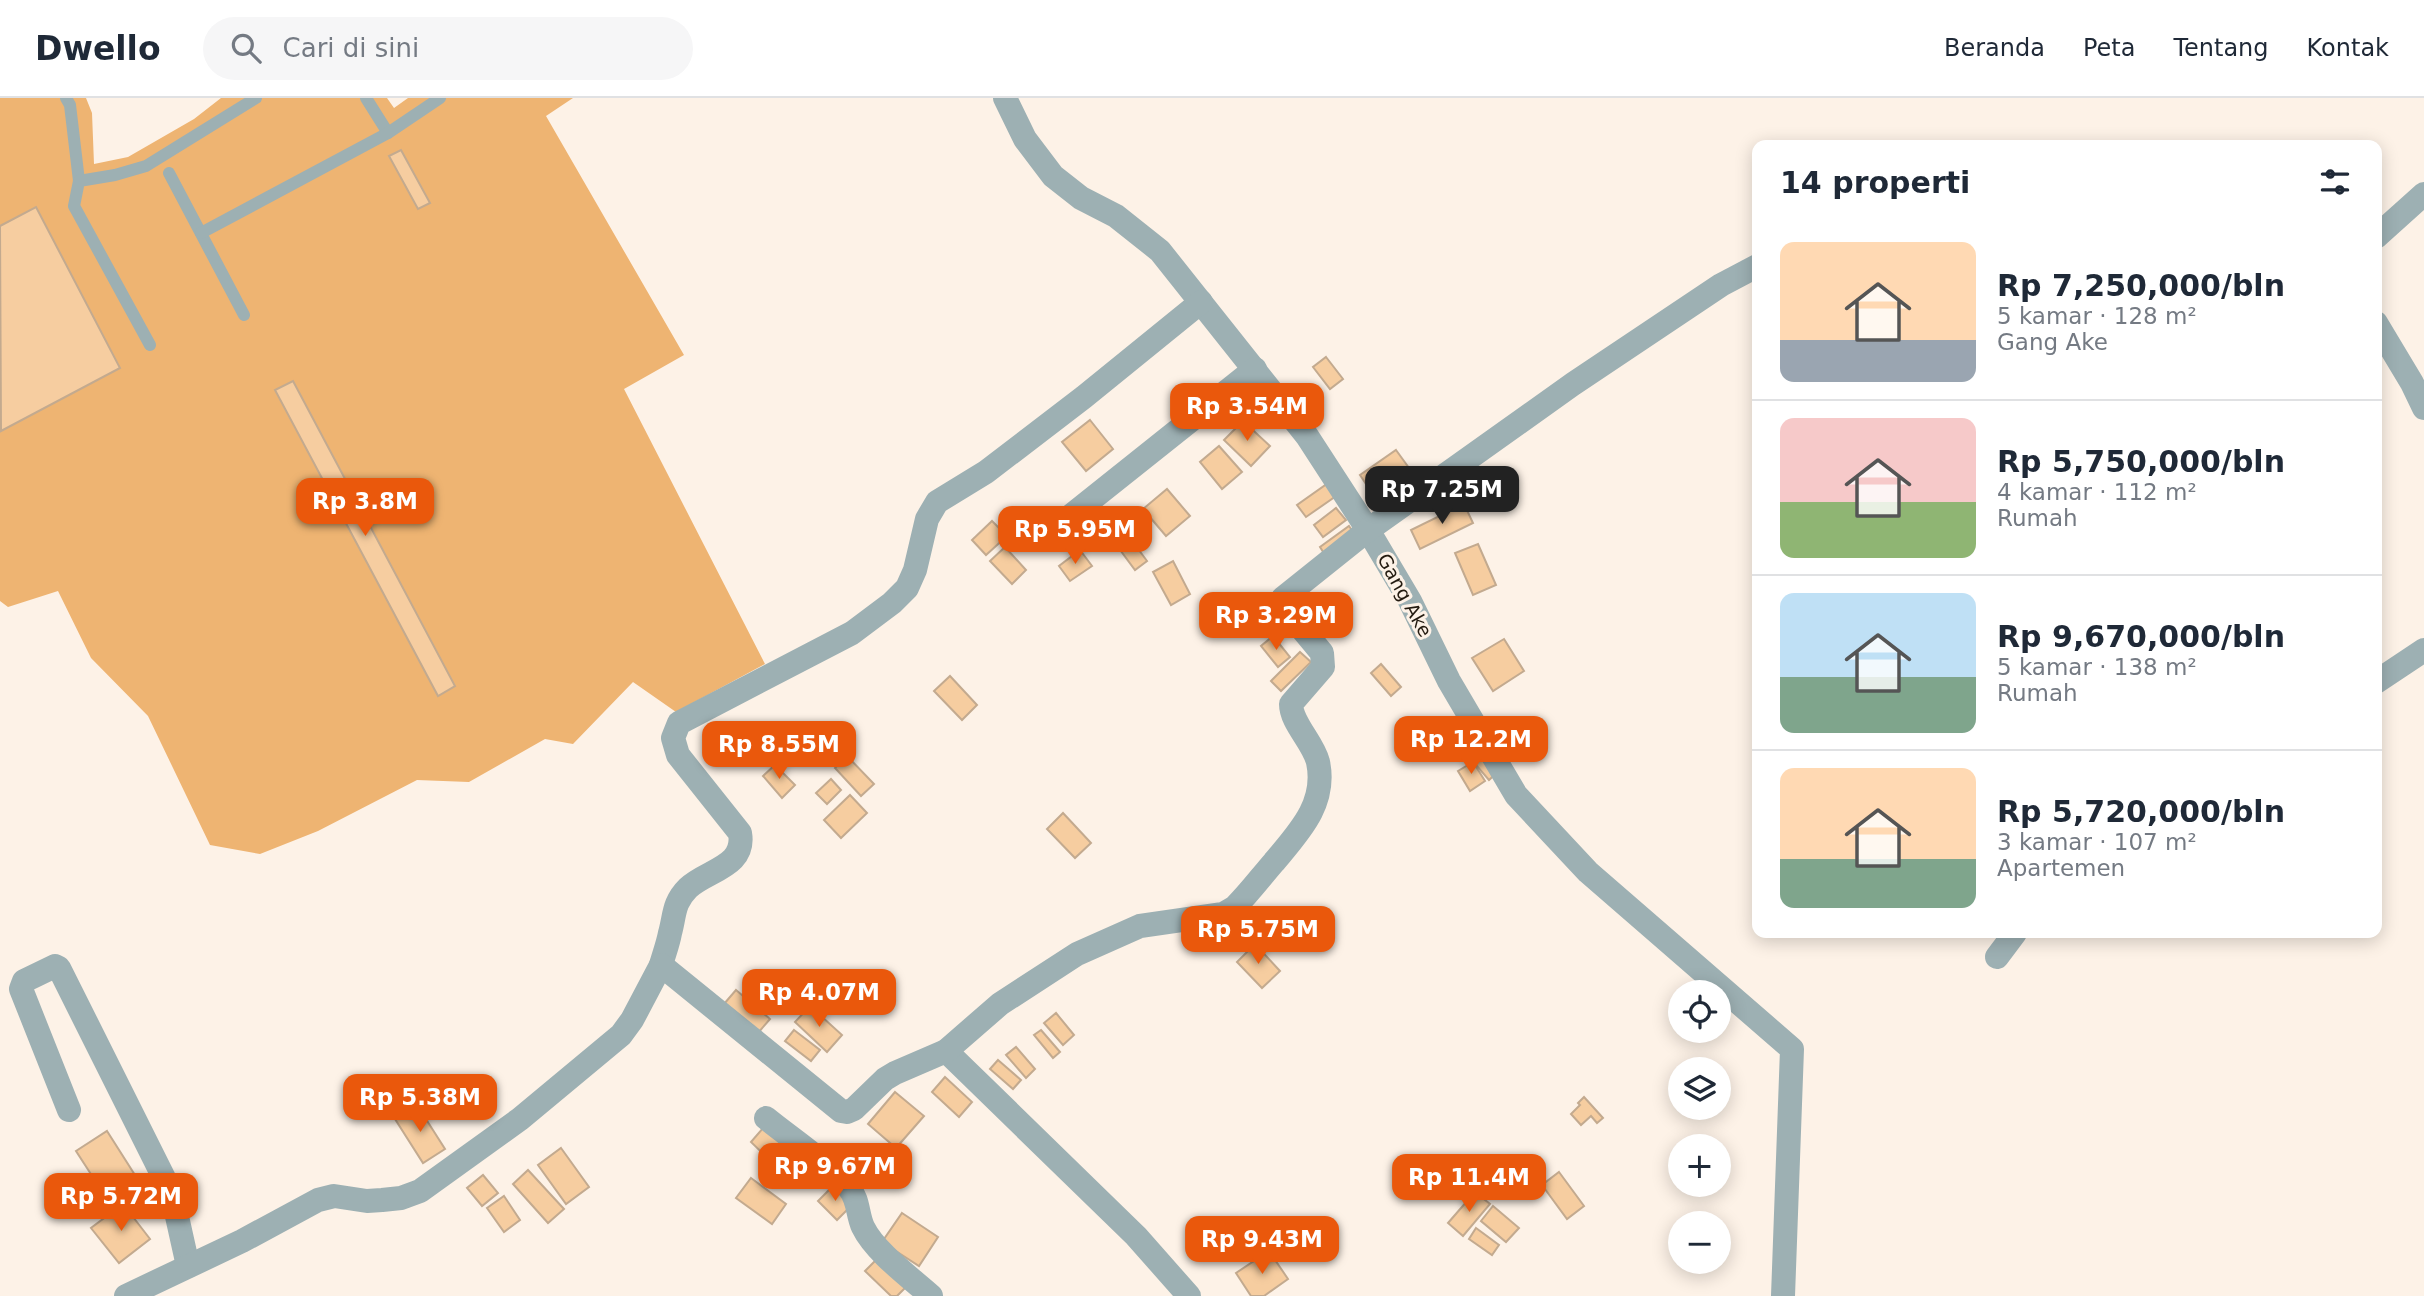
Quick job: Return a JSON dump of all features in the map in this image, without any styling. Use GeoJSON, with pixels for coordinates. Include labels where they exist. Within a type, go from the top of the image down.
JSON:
{"type":"FeatureCollection","features":[{"type":"Feature","properties":{"kind":"street","name":"Gang Ake"},"geometry":{"type":"LineString","coordinates":[[1005,98],[1025,139],[1053,176],[1081,198],[1116,216],[1160,251],[1307,436],[1410,601],[1449,681],[1516,795],[1588,872],[1791,1049],[1783,1296]]}},
{"type":"Feature","properties":{"kind":"street"},"geometry":{"type":"LineString","coordinates":[[2382,232],[2424,194]]}},
{"type":"Feature","properties":{"kind":"street"},"geometry":{"type":"LineString","coordinates":[[661,965],[841,1111],[847,1112],[895,1073],[946,1051],[1000,1004],[1077,954],[1140,926],[1223,914],[1235,907],[1307,822],[1320,783],[1318,761],[1309,739],[1291,711],[1291,704],[1323,667],[1324,659],[1306,631],[1283,606],[1283,598],[1368,530],[1573,384],[1721,285],[1752,269]]}},
{"type":"Feature","properties":{"kind":"street"},"geometry":{"type":"LineString","coordinates":[[126,1296],[326,1197],[382,1200],[401,1198],[420,1191],[520,1119],[621,1035],[632,1020],[661,965],[675,904],[691,885],[735,857],[742,844],[740,833],[678,755],[673,738],[679,723],[852,633],[892,603],[907,588],[915,570],[927,519],[937,502],[986,472],[1201,302]]}},
{"type":"Feature","properties":{"kind":"street"},"geometry":{"type":"LineString","coordinates":[[2382,333],[2424,408]]}},
{"type":"Feature","properties":{"kind":"street"},"geometry":{"type":"LineString","coordinates":[[1053,530],[1255,369]]}},
{"type":"Feature","properties":{"kind":"street"},"geometry":{"type":"LineString","coordinates":[[2382,678],[2424,650]]}},
{"type":"Feature","properties":{"kind":"street"},"geometry":{"type":"LineString","coordinates":[[1997,957],[2011,938]]}},
{"type":"Feature","properties":{"kind":"street"},"geometry":{"type":"LineString","coordinates":[[69,1110],[21,989],[24,981],[55,966],[59,968],[172,1194],[188,1266]]}},
{"type":"Feature","properties":{"kind":"street"},"geometry":{"type":"LineString","coordinates":[[946,1051],[1136,1236],[1189,1296]]}},
{"type":"Feature","properties":{"kind":"street"},"geometry":{"type":"LineString","coordinates":[[766,1118],[836,1174],[856,1199],[864,1228],[869,1235],[882,1251],[932,1296]]}},
{"type":"Feature","properties":{"kind":"lane"},"geometry":{"type":"LineString","coordinates":[[66,98],[79,181],[74,206],[150,345]]}},
{"type":"Feature","properties":{"kind":"lane"},"geometry":{"type":"LineString","coordinates":[[79,181],[146,166],[256,98]]}},
{"type":"Feature","properties":{"kind":"lane"},"geometry":{"type":"LineString","coordinates":[[366,98],[388,134]]}},
{"type":"Feature","properties":{"kind":"lane"},"geometry":{"type":"LineString","coordinates":[[201,233],[388,134],[440,98]]}},
{"type":"Feature","properties":{"kind":"lane"},"geometry":{"type":"LineString","coordinates":[[169,173],[244,315]]}},
{"type":"Feature","properties":{"kind":"shaded area"},"geometry":{"type":"Polygon","coordinates":[[[0,98],[86,98],[92,113],[94,164],[128,157],[194,119],[221,98],[387,98],[394,108],[408,98],[573,98],[546,116],[684,355],[624,389],[765,664],[676,712],[633,682],[573,744],[545,739],[469,782],[417,780],[318,831],[260,854],[210,845],[148,716],[91,658],[58,591],[8,607],[0,601],[0,98]]]}},
{"type":"Feature","properties":{"kind":"building"},"geometry":{"type":"Polygon","coordinates":[[[401,150],[430,203],[418,209],[389,156],[401,150]]]}},
{"type":"Feature","properties":{"kind":"building"},"geometry":{"type":"Polygon","coordinates":[[[36,207],[120,368],[1,431],[0,226],[36,207]]]}},
{"type":"Feature","properties":{"kind":"building"},"geometry":{"type":"Polygon","coordinates":[[[1326,357],[1343,379],[1330,389],[1313,367],[1326,357]]]}},
{"type":"Feature","properties":{"kind":"building"},"geometry":{"type":"Polygon","coordinates":[[[293,381],[455,686],[438,696],[275,390],[293,381]]]}},
{"type":"Feature","properties":{"kind":"building"},"geometry":{"type":"Polygon","coordinates":[[[1090,420],[1113,449],[1086,471],[1062,442],[1090,420]]]}},
{"type":"Feature","properties":{"kind":"building"},"geometry":{"type":"Polygon","coordinates":[[[1243,421],[1270,446],[1251,466],[1224,440],[1243,421]]]}},
{"type":"Feature","properties":{"kind":"building"},"geometry":{"type":"Polygon","coordinates":[[[1219,446],[1242,472],[1222,489],[1200,462],[1219,446]]]}},
{"type":"Feature","properties":{"kind":"building"},"geometry":{"type":"Polygon","coordinates":[[[1396,450],[1417,479],[1380,505],[1360,475],[1396,450]]]}},
{"type":"Feature","properties":{"kind":"building"},"geometry":{"type":"Polygon","coordinates":[[[1331,481],[1339,494],[1306,517],[1297,505],[1331,481]]]}},
{"type":"Feature","properties":{"kind":"building"},"geometry":{"type":"Polygon","coordinates":[[[1167,489],[1190,516],[1166,536],[1143,509],[1167,489]]]}},
{"type":"Feature","properties":{"kind":"building"},"geometry":{"type":"Polygon","coordinates":[[[1464,504],[1473,523],[1420,549],[1411,530],[1464,504]]]}},
{"type":"Feature","properties":{"kind":"building"},"geometry":{"type":"Polygon","coordinates":[[[1336,508],[1346,520],[1323,537],[1314,525],[1336,508]]]}},
{"type":"Feature","properties":{"kind":"building"},"geometry":{"type":"Polygon","coordinates":[[[992,521],[1007,536],[986,555],[972,540],[992,521]]]}},
{"type":"Feature","properties":{"kind":"building"},"geometry":{"type":"Polygon","coordinates":[[[1349,526],[1356,536],[1327,558],[1320,547],[1349,526]]]}},
{"type":"Feature","properties":{"kind":"building"},"geometry":{"type":"Polygon","coordinates":[[[1124,530],[1147,561],[1135,570],[1112,539],[1124,530]]]}},
{"type":"Feature","properties":{"kind":"building"},"geometry":{"type":"Polygon","coordinates":[[[1478,544],[1496,585],[1473,595],[1455,553],[1478,544]]]}},
{"type":"Feature","properties":{"kind":"building"},"geometry":{"type":"Polygon","coordinates":[[[1005,547],[1026,570],[1012,584],[990,561],[1005,547]]]}},
{"type":"Feature","properties":{"kind":"building"},"geometry":{"type":"Polygon","coordinates":[[[1080,550],[1092,566],[1070,581],[1059,566],[1080,550]]]}},
{"type":"Feature","properties":{"kind":"building"},"geometry":{"type":"Polygon","coordinates":[[[1173,561],[1190,594],[1171,605],[1153,572],[1173,561]]]}},
{"type":"Feature","properties":{"kind":"building"},"geometry":{"type":"Polygon","coordinates":[[[1273,636],[1290,657],[1278,667],[1261,646],[1273,636]]]}},
{"type":"Feature","properties":{"kind":"building"},"geometry":{"type":"Polygon","coordinates":[[[1504,639],[1524,671],[1493,691],[1472,658],[1504,639]]]}},
{"type":"Feature","properties":{"kind":"building"},"geometry":{"type":"Polygon","coordinates":[[[1300,652],[1311,662],[1281,691],[1271,681],[1300,652]]]}},
{"type":"Feature","properties":{"kind":"building"},"geometry":{"type":"Polygon","coordinates":[[[1381,664],[1401,687],[1391,696],[1371,673],[1381,664]]]}},
{"type":"Feature","properties":{"kind":"building"},"geometry":{"type":"Polygon","coordinates":[[[950,676],[977,705],[962,720],[934,691],[950,676]]]}},
{"type":"Feature","properties":{"kind":"building"},"geometry":{"type":"Polygon","coordinates":[[[1462,716],[1473,730],[1456,743],[1445,729],[1462,716]]]}},
{"type":"Feature","properties":{"kind":"building"},"geometry":{"type":"Polygon","coordinates":[[[835,732],[849,746],[830,763],[817,749],[835,732]]]}},
{"type":"Feature","properties":{"kind":"building"},"geometry":{"type":"Polygon","coordinates":[[[1475,742],[1499,771],[1489,780],[1464,751],[1475,742]]]}},
{"type":"Feature","properties":{"kind":"building"},"geometry":{"type":"Polygon","coordinates":[[[847,756],[874,784],[861,796],[835,768],[847,756]]]}},
{"type":"Feature","properties":{"kind":"building"},"geometry":{"type":"Polygon","coordinates":[[[1473,762],[1485,781],[1470,791],[1458,771],[1473,762]]]}},
{"type":"Feature","properties":{"kind":"building"},"geometry":{"type":"Polygon","coordinates":[[[775,765],[795,785],[782,798],[763,776],[775,765]]]}},
{"type":"Feature","properties":{"kind":"building"},"geometry":{"type":"Polygon","coordinates":[[[831,779],[841,790],[827,804],[816,793],[831,779]]]}},
{"type":"Feature","properties":{"kind":"building"},"geometry":{"type":"Polygon","coordinates":[[[850,795],[867,813],[841,838],[824,820],[850,795]]]}},
{"type":"Feature","properties":{"kind":"building"},"geometry":{"type":"Polygon","coordinates":[[[1063,813],[1091,843],[1075,858],[1047,829],[1063,813]]]}},
{"type":"Feature","properties":{"kind":"building"},"geometry":{"type":"Polygon","coordinates":[[[1255,944],[1280,971],[1262,988],[1237,962],[1255,944]]]}},
{"type":"Feature","properties":{"kind":"building"},"geometry":{"type":"Polygon","coordinates":[[[736,990],[770,1019],[758,1033],[724,1004],[736,990]]]}},
{"type":"Feature","properties":{"kind":"building"},"geometry":{"type":"Polygon","coordinates":[[[810,1006],[842,1035],[827,1052],[795,1022],[810,1006]]]}},
{"type":"Feature","properties":{"kind":"building"},"geometry":{"type":"Polygon","coordinates":[[[1056,1013],[1074,1035],[1063,1045],[1044,1023],[1056,1013]]]}},
{"type":"Feature","properties":{"kind":"building"},"geometry":{"type":"Polygon","coordinates":[[[794,1030],[820,1050],[811,1061],[785,1041],[794,1030]]]}},
{"type":"Feature","properties":{"kind":"building"},"geometry":{"type":"Polygon","coordinates":[[[1041,1030],[1060,1052],[1053,1058],[1034,1035],[1041,1030]]]}},
{"type":"Feature","properties":{"kind":"building"},"geometry":{"type":"Polygon","coordinates":[[[1016,1047],[1035,1069],[1026,1078],[1006,1055],[1016,1047]]]}},
{"type":"Feature","properties":{"kind":"building"},"geometry":{"type":"Polygon","coordinates":[[[998,1060],[1021,1080],[1013,1089],[990,1069],[998,1060]]]}},
{"type":"Feature","properties":{"kind":"building"},"geometry":{"type":"Polygon","coordinates":[[[945,1077],[972,1102],[959,1117],[932,1092],[945,1077]]]}},
{"type":"Feature","properties":{"kind":"building"},"geometry":{"type":"Polygon","coordinates":[[[895,1092],[924,1116],[896,1148],[868,1124],[895,1092]]]}},
{"type":"Feature","properties":{"kind":"building"},"geometry":{"type":"Polygon","coordinates":[[[1584,1097],[1603,1118],[1597,1123],[1591,1116],[1581,1125],[1571,1114],[1584,1097]]]}},
{"type":"Feature","properties":{"kind":"building"},"geometry":{"type":"Polygon","coordinates":[[[417,1105],[445,1149],[423,1163],[395,1119],[417,1105]]]}},
{"type":"Feature","properties":{"kind":"building"},"geometry":{"type":"Polygon","coordinates":[[[764,1127],[793,1155],[779,1169],[751,1142],[764,1127]]]}},
{"type":"Feature","properties":{"kind":"building"},"geometry":{"type":"Polygon","coordinates":[[[107,1131],[140,1183],[109,1202],[76,1151],[107,1131]]]}},
{"type":"Feature","properties":{"kind":"building"},"geometry":{"type":"Polygon","coordinates":[[[561,1148],[589,1187],[566,1204],[538,1165],[561,1148]]]}},
{"type":"Feature","properties":{"kind":"building"},"geometry":{"type":"Polygon","coordinates":[[[528,1170],[564,1209],[548,1223],[513,1184],[528,1170]]]}},
{"type":"Feature","properties":{"kind":"building"},"geometry":{"type":"Polygon","coordinates":[[[1559,1172],[1584,1206],[1567,1219],[1542,1185],[1559,1172]]]}},
{"type":"Feature","properties":{"kind":"building"},"geometry":{"type":"Polygon","coordinates":[[[483,1175],[498,1193],[482,1206],[467,1188],[483,1175]]]}},
{"type":"Feature","properties":{"kind":"building"},"geometry":{"type":"Polygon","coordinates":[[[751,1178],[786,1204],[772,1224],[736,1198],[751,1178]]]}},
{"type":"Feature","properties":{"kind":"building"},"geometry":{"type":"Polygon","coordinates":[[[833,1186],[852,1205],[837,1220],[818,1201],[833,1186]]]}},
{"type":"Feature","properties":{"kind":"building"},"geometry":{"type":"Polygon","coordinates":[[[1475,1192],[1490,1204],[1463,1236],[1448,1223],[1475,1192]]]}},
{"type":"Feature","properties":{"kind":"building"},"geometry":{"type":"Polygon","coordinates":[[[504,1196],[520,1220],[504,1232],[487,1208],[504,1196]]]}},
{"type":"Feature","properties":{"kind":"building"},"geometry":{"type":"Polygon","coordinates":[[[123,1204],[150,1239],[119,1263],[91,1228],[123,1204]]]}},
{"type":"Feature","properties":{"kind":"building"},"geometry":{"type":"Polygon","coordinates":[[[1493,1206],[1519,1228],[1506,1242],[1481,1221],[1493,1206]]]}},
{"type":"Feature","properties":{"kind":"building"},"geometry":{"type":"Polygon","coordinates":[[[902,1213],[938,1237],[919,1266],[882,1242],[902,1213]]]}},
{"type":"Feature","properties":{"kind":"building"},"geometry":{"type":"Polygon","coordinates":[[[1476,1228],[1499,1245],[1492,1255],[1469,1239],[1476,1228]]]}},
{"type":"Feature","properties":{"kind":"building"},"geometry":{"type":"Polygon","coordinates":[[[1269,1251],[1288,1279],[1264,1296],[1251,1296],[1236,1273],[1269,1251]]]}},
{"type":"Feature","properties":{"kind":"building"},"geometry":{"type":"Polygon","coordinates":[[[879,1257],[908,1285],[897,1296],[891,1296],[865,1271],[879,1257]]]}}]}
